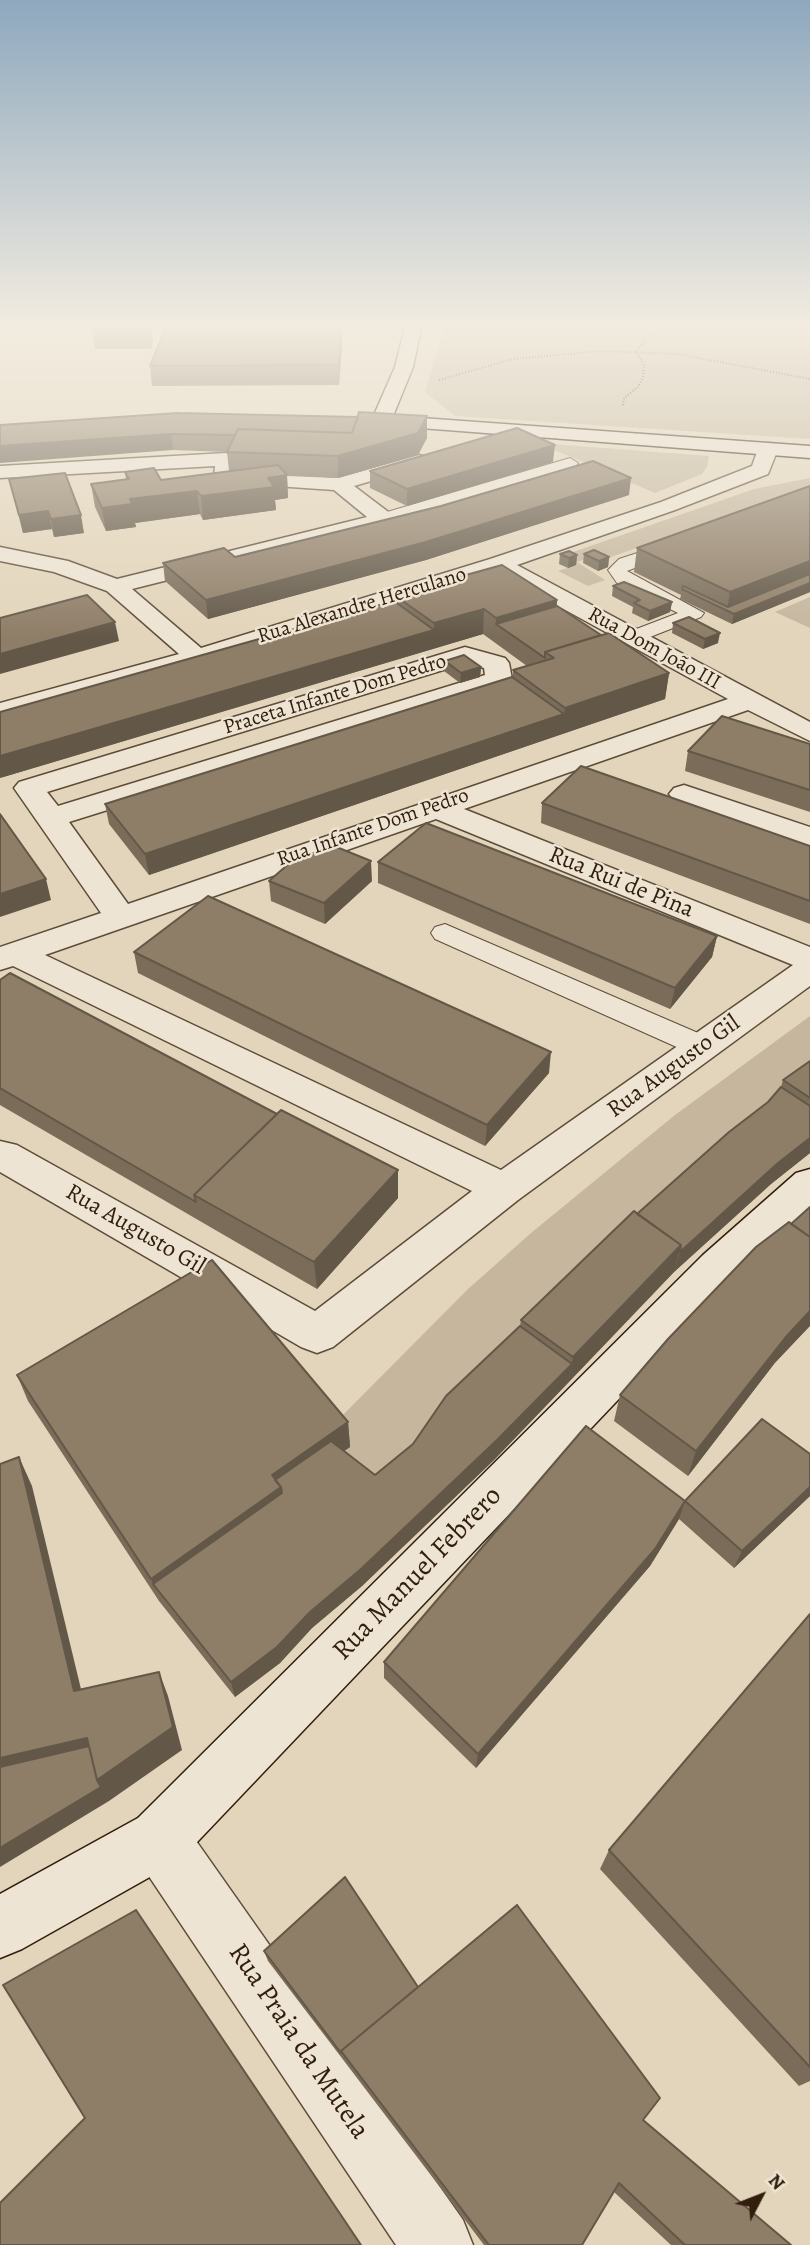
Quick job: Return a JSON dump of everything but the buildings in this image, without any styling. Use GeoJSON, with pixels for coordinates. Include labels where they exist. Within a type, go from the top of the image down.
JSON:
{"type":"FeatureCollection","features":[{"type":"Feature","properties":{"kind":"street"},"geometry":{"type":"LineString","coordinates":[[477,428],[810,452]]}},
{"type":"Feature","properties":{"kind":"street"},"geometry":{"type":"LineString","coordinates":[[467,447],[492,438],[495,429]]}},
{"type":"Feature","properties":{"kind":"street"},"geometry":{"type":"LineString","coordinates":[[719,486],[732,466],[735,446]]}},
{"type":"Feature","properties":{"kind":"street","name":"Rua Alexandre Herculano"},"geometry":{"type":"LineString","coordinates":[[0,711],[197,657],[498,564],[746,478],[761,470],[768,449]]}},
{"type":"Feature","properties":{"kind":"street"},"geometry":{"type":"LineString","coordinates":[[0,472],[226,459],[224,478],[339,484],[441,454]]}},
{"type":"Feature","properties":{"kind":"street"},"geometry":{"type":"LineString","coordinates":[[339,484],[383,519]]}},
{"type":"Feature","properties":{"kind":"street"},"geometry":{"type":"LineString","coordinates":[[115,586],[383,519]]}},
{"type":"Feature","properties":{"kind":"street"},"geometry":{"type":"LineString","coordinates":[[0,554],[60,566],[115,586],[197,657]]}},
{"type":"Feature","properties":{"kind":"street","name":"Rua Dom João III"},"geometry":{"type":"LineString","coordinates":[[498,564],[748,701],[805,727]]}},
{"type":"Feature","properties":{"kind":"street","name":"Praceta Infante Dom Pedro"},"geometry":{"type":"LineString","coordinates":[[51,818],[499,679],[496,663],[465,655],[29,788],[121,917]]}},
{"type":"Feature","properties":{"kind":"street","name":"Rua Infante Dom Pedro"},"geometry":{"type":"LineString","coordinates":[[8,957],[433,807],[748,701]]}},
{"type":"Feature","properties":{"kind":"street"},"geometry":{"type":"LineString","coordinates":[[684,794],[810,837]]}},
{"type":"Feature","properties":{"kind":"street","name":"Rua Rui de Pina"},"geometry":{"type":"LineString","coordinates":[[433,807],[810,959]]}},
{"type":"Feature","properties":{"kind":"street"},"geometry":{"type":"LineString","coordinates":[[8,957],[504,1189]]}},
{"type":"Feature","properties":{"kind":"street","name":"Rua Augusto Gil"},"geometry":{"type":"LineString","coordinates":[[3,1155],[317,1334],[504,1189],[810,969]]}},
{"type":"Feature","properties":{"kind":"street","name":"Rua Manuel Febrero"},"geometry":{"type":"LineString","coordinates":[[0,1927],[159,1839],[718,1268],[810,1184]]}},
{"type":"Feature","properties":{"kind":"street","name":"Rua Praia da Mutela"},"geometry":{"type":"LineString","coordinates":[[159,1839],[438,2245]]}},
{"type":"Feature","properties":{"kind":"lane"},"geometry":{"type":"LineString","coordinates":[[383,519],[570,463]]}},
{"type":"Feature","properties":{"kind":"lane"},"geometry":{"type":"LineString","coordinates":[[633,637],[694,613],[624,579],[617,570],[626,563],[689,540]]}},
{"type":"Feature","properties":{"kind":"lane"},"geometry":{"type":"LineString","coordinates":[[445,933],[701,1046]]}},
{"type":"Feature","properties":{"kind":"shaded area"},"geometry":{"type":"Polygon","coordinates":[[[637,428],[810,428],[810,439],[637,428]]]}},
{"type":"Feature","properties":{"kind":"shaded area"},"geometry":{"type":"Polygon","coordinates":[[[538,443],[709,456],[707,467],[702,474],[655,493],[538,443]]]}},
{"type":"Feature","properties":{"kind":"shaded area"},"geometry":{"type":"Polygon","coordinates":[[[810,478],[810,491],[767,501],[600,561],[593,557],[577,562],[605,580],[588,586],[558,571],[576,565],[559,557],[754,489],[810,478]]]}},
{"type":"Feature","properties":{"kind":"shaded area"},"geometry":{"type":"Polygon","coordinates":[[[810,597],[810,628],[775,612],[810,597]]]}},
{"type":"Feature","properties":{"kind":"shaded area"},"geometry":{"type":"Polygon","coordinates":[[[810,1016],[810,1082],[376,1493],[332,1460],[332,1426],[467,1290],[531,1233],[675,1115],[810,1016]]]}}]}
